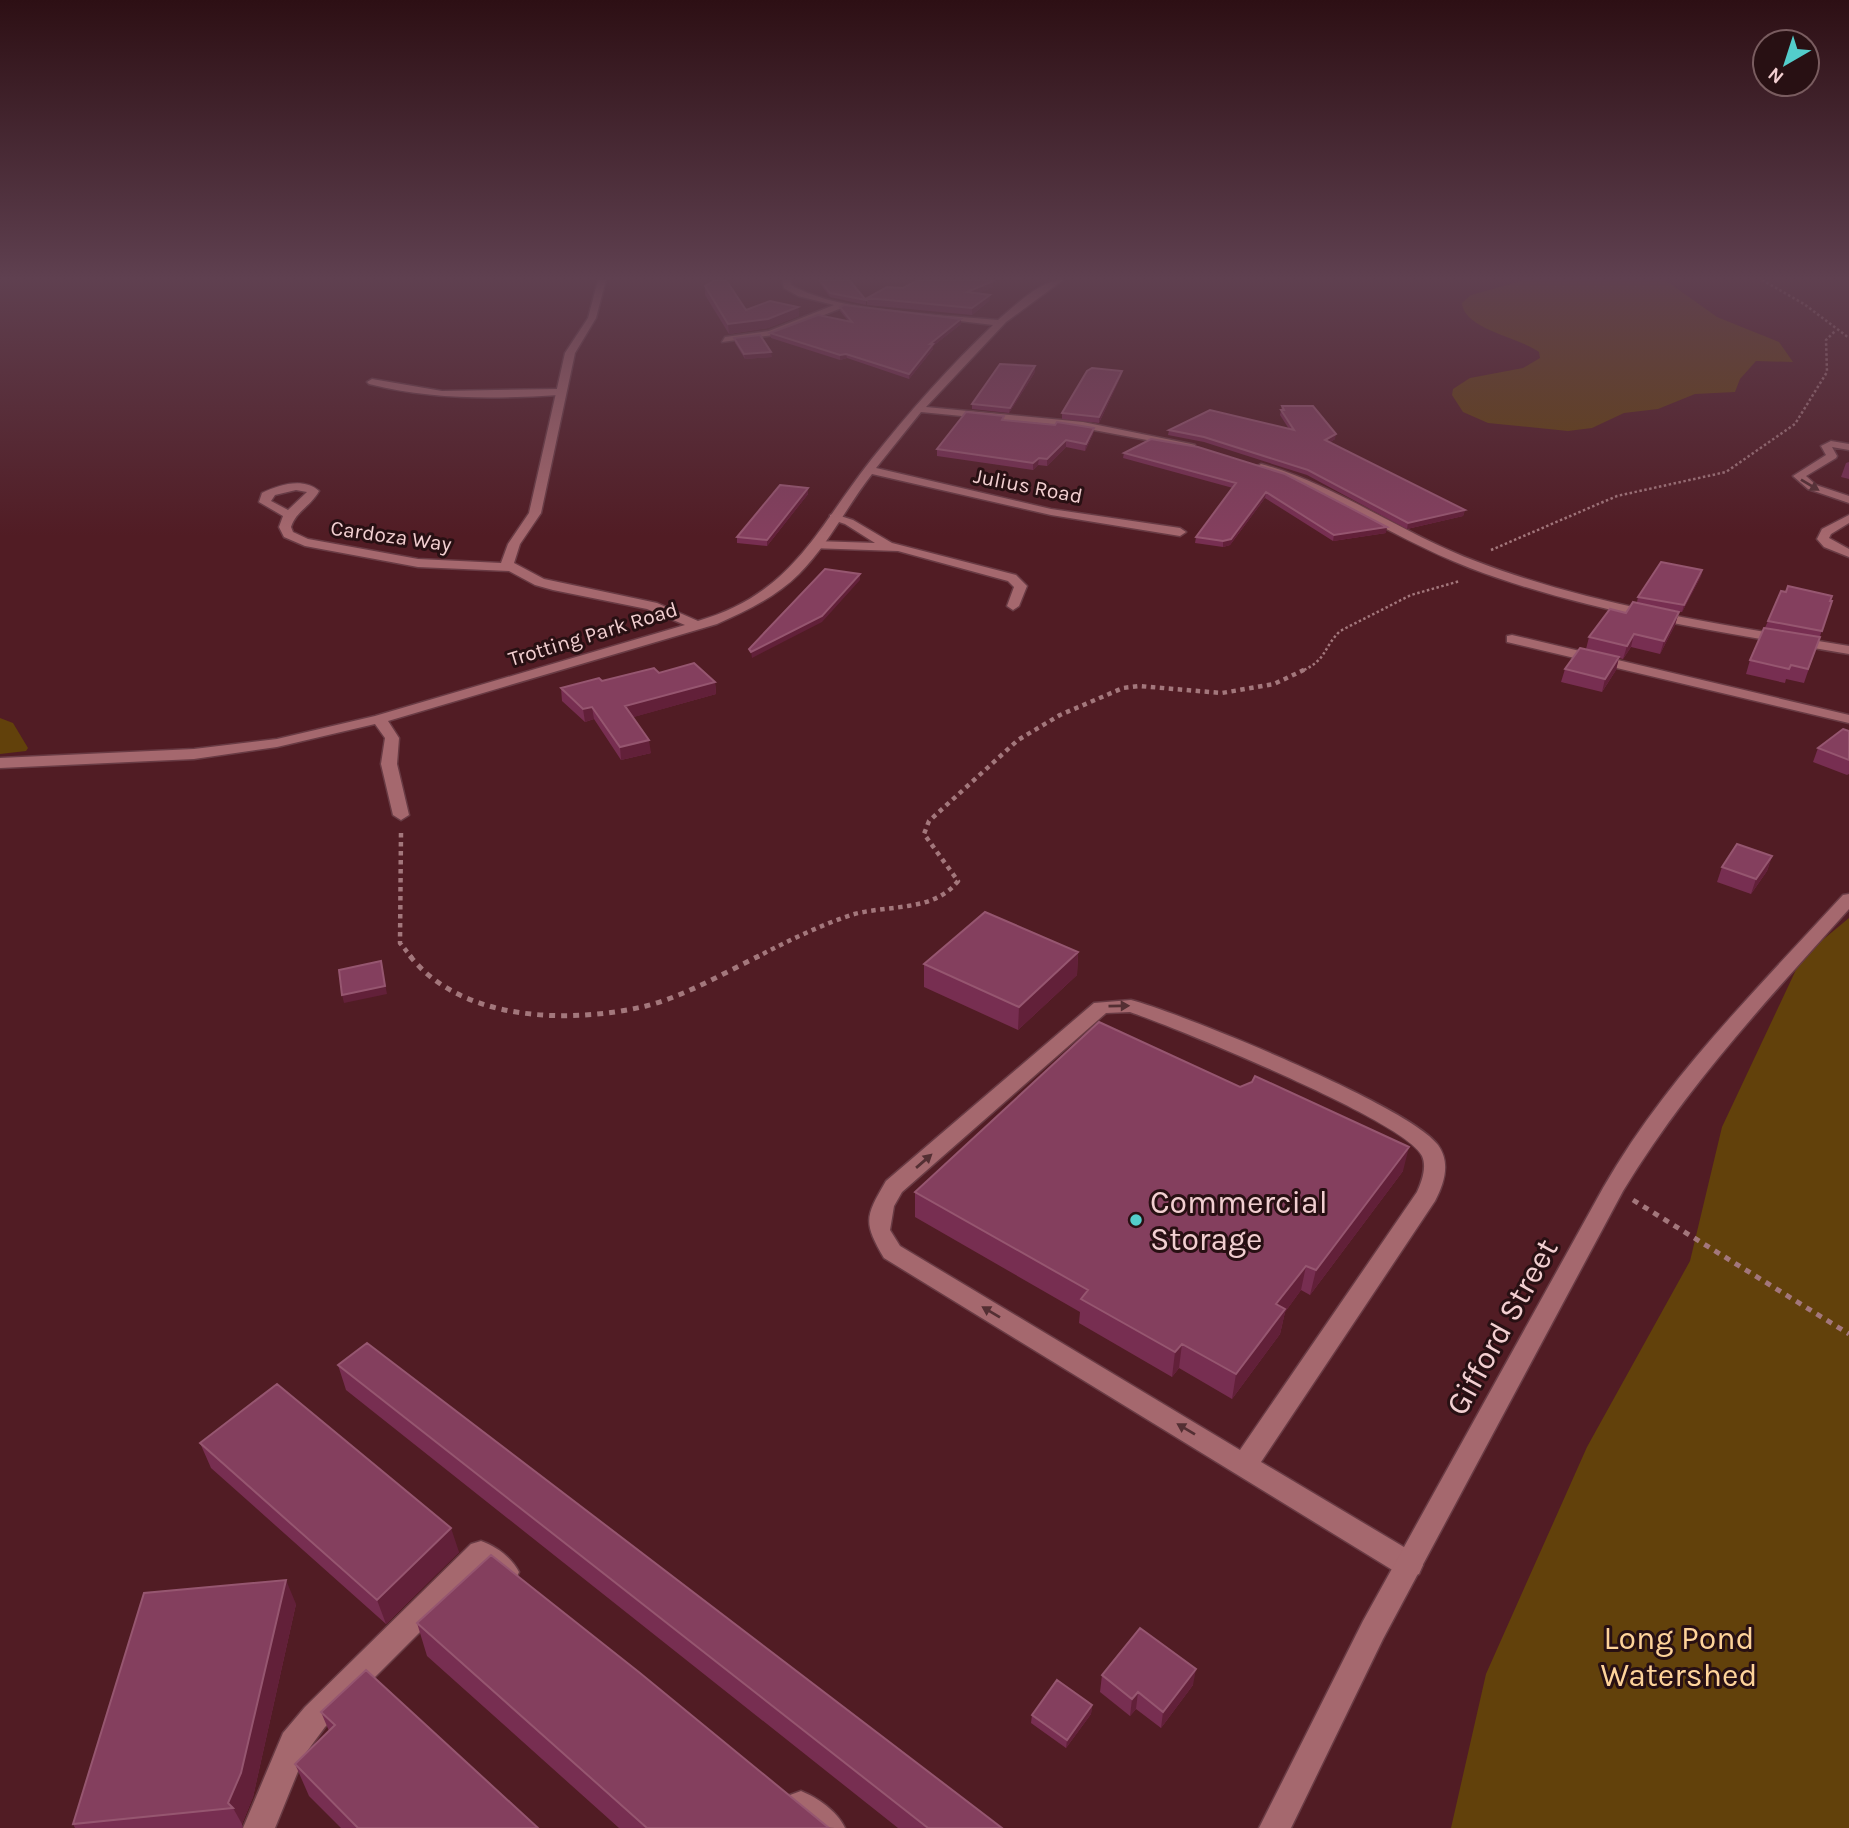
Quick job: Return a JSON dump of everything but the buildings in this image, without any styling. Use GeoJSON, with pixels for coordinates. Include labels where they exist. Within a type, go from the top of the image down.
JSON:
{"type":"FeatureCollection","features":[{"type":"Feature","properties":{"kind":"street"},"geometry":{"type":"LineString","coordinates":[[567,365],[535,513],[514,544],[507,564],[544,584],[653,606],[697,625]]}},
{"type":"Feature","properties":{"kind":"street","name":"Trotting Park Road"},"geometry":{"type":"LineString","coordinates":[[0,763],[194,754],[277,743],[379,719],[697,625],[744,608],[778,586],[804,561],[871,470],[959,365]]}},
{"type":"Feature","properties":{"kind":"street"},"geometry":{"type":"LineString","coordinates":[[372,382],[392,388],[471,396],[559,392]]}},
{"type":"Feature","properties":{"kind":"street"},"geometry":{"type":"LineString","coordinates":[[920,409],[1083,425],[1198,449]]}},
{"type":"Feature","properties":{"kind":"street"},"geometry":{"type":"LineString","coordinates":[[1849,447],[1836,444],[1825,446],[1832,456],[1800,476],[1812,487],[1849,500]]}},
{"type":"Feature","properties":{"kind":"street"},"geometry":{"type":"LineString","coordinates":[[1249,463],[1288,475],[1344,500],[1394,530],[1486,570],[1546,588],[1711,626],[1849,650]]}},
{"type":"Feature","properties":{"kind":"street","name":"Julius Road"},"geometry":{"type":"LineString","coordinates":[[871,470],[1051,512],[1180,531]]}},
{"type":"Feature","properties":{"kind":"street","name":"Cardoza Way"},"geometry":{"type":"LineString","coordinates":[[289,515],[285,527],[288,534],[330,548],[418,562],[511,567]]}},
{"type":"Feature","properties":{"kind":"street"},"geometry":{"type":"LineString","coordinates":[[834,517],[849,522],[890,547]]}},
{"type":"Feature","properties":{"kind":"street"},"geometry":{"type":"LineString","coordinates":[[1849,518],[1826,532],[1823,539],[1849,553]]}},
{"type":"Feature","properties":{"kind":"street"},"geometry":{"type":"LineString","coordinates":[[815,545],[890,547],[928,553],[1012,578],[1021,586],[1013,606]]}},
{"type":"Feature","properties":{"kind":"street"},"geometry":{"type":"LineString","coordinates":[[1513,639],[1849,719]]}},
{"type":"Feature","properties":{"kind":"street"},"geometry":{"type":"LineString","coordinates":[[379,719],[392,738],[389,764],[401,815]]}},
{"type":"Feature","properties":{"kind":"street","name":"Gifford Street"},"geometry":{"type":"LineString","coordinates":[[1275,1828],[1373,1630],[1614,1188],[1646,1136],[1714,1046],[1849,899]]}},
{"type":"Feature","properties":{"kind":"street"},"geometry":{"type":"LineString","coordinates":[[1244,1465],[1427,1195],[1434,1180],[1435,1160],[1429,1147],[1404,1126],[1164,1017],[1116,1005],[1101,1007],[894,1187],[883,1206],[879,1230],[892,1252],[1409,1565]]}},
{"type":"Feature","properties":{"kind":"street"},"geometry":{"type":"LineString","coordinates":[[1078,1026],[1102,1037]]}},
{"type":"Feature","properties":{"kind":"street"},"geometry":{"type":"LineString","coordinates":[[259,1828],[294,1744],[315,1717],[481,1553],[525,1588]]}},
{"type":"Feature","properties":{"kind":"street"},"geometry":{"type":"LineString","coordinates":[[775,1785],[829,1828]]}},
{"type":"Feature","properties":{"kind":"path"},"geometry":{"type":"LineString","coordinates":[[1465,561],[1617,496],[1726,472],[1795,424],[1827,372],[1827,365]]}},
{"type":"Feature","properties":{"kind":"path"},"geometry":{"type":"LineString","coordinates":[[401,815],[400,943],[431,979],[467,999],[526,1013],[614,1012],[670,998],[850,916],[883,907],[933,901],[952,893],[958,881],[925,834],[929,821],[1018,740],[1060,715],[1123,688],[1139,686],[1222,692],[1274,684],[1320,662],[1331,640],[1340,631],[1411,595],[1455,583],[1486,570]]}},
{"type":"Feature","properties":{"kind":"path"},"geometry":{"type":"LineString","coordinates":[[1614,1188],[1849,1334]]}},
{"type":"Feature","properties":{"kind":"green space"},"geometry":{"type":"Polygon","coordinates":[[[1528,365],[1752,365],[1740,379],[1735,392],[1695,394],[1658,409],[1624,413],[1592,428],[1568,431],[1488,423],[1463,412],[1452,395],[1453,389],[1470,378],[1528,365]]]}},
{"type":"Feature","properties":{"kind":"green space"},"geometry":{"type":"Polygon","coordinates":[[[0,718],[13,723],[28,748],[26,751],[0,754],[0,718]]]}},
{"type":"Feature","properties":{"kind":"green space","name":"Long Pond Watershed"},"geometry":{"type":"Polygon","coordinates":[[[1849,918],[1849,1828],[1451,1828],[1486,1674],[1587,1447],[1690,1261],[1722,1127],[1802,957],[1849,918]]]}},
{"type":"Feature","properties":{"kind":"place","name":"Commercial Storage"},"geometry":{"type":"Point","coordinates":[1136,1220]}}]}
